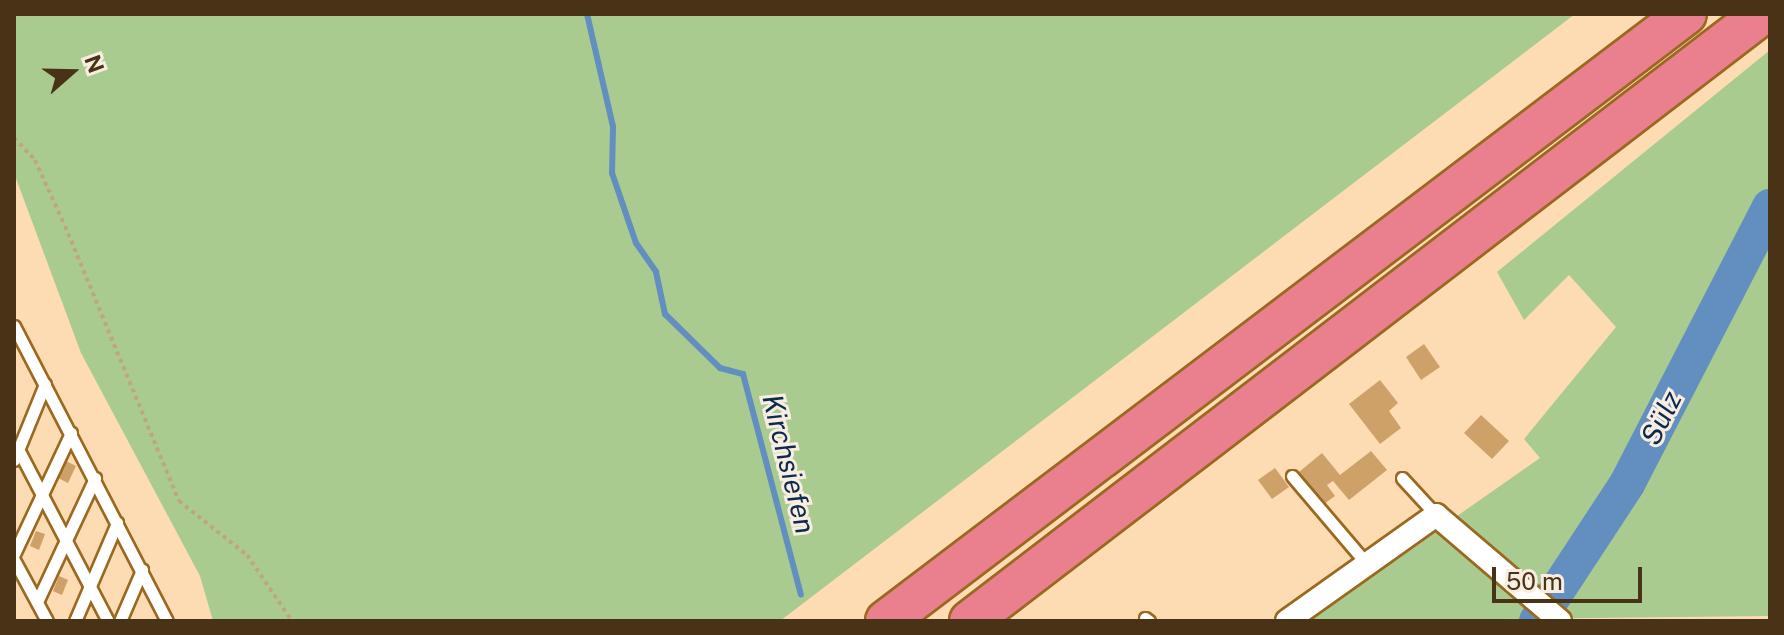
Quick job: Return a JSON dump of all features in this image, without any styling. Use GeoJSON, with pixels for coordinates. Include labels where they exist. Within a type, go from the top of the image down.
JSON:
{"type":"FeatureCollection","features":[{"type":"Feature","properties":{"kind":"highway"},"geometry":{"type":"LineString","coordinates":[[886,621],[1686,14]]}},
{"type":"Feature","properties":{"kind":"highway"},"geometry":{"type":"LineString","coordinates":[[970,621],[1762,14]]}},
{"type":"Feature","properties":{"kind":"street"},"geometry":{"type":"LineString","coordinates":[[1287,621],[1436,515],[1498,573],[1560,621]]}},
{"type":"Feature","properties":{"kind":"lane"},"geometry":{"type":"LineString","coordinates":[[14,326],[166,620]]}},
{"type":"Feature","properties":{"kind":"lane"},"geometry":{"type":"LineString","coordinates":[[45,384],[16,454],[42,495],[108,621]]}},
{"type":"Feature","properties":{"kind":"lane"},"geometry":{"type":"LineString","coordinates":[[47,621],[14,557],[71,433]]}},
{"type":"Feature","properties":{"kind":"lane"},"geometry":{"type":"LineString","coordinates":[[1292,476],[1367,564]]}},
{"type":"Feature","properties":{"kind":"lane"},"geometry":{"type":"LineString","coordinates":[[37,602],[95,478]]}},
{"type":"Feature","properties":{"kind":"lane"},"geometry":{"type":"LineString","coordinates":[[1402,478],[1436,515]]}},
{"type":"Feature","properties":{"kind":"lane"},"geometry":{"type":"LineString","coordinates":[[75,621],[117,523]]}},
{"type":"Feature","properties":{"kind":"lane"},"geometry":{"type":"LineString","coordinates":[[120,621],[142,570]]}},
{"type":"Feature","properties":{"kind":"path"},"geometry":{"type":"LineString","coordinates":[[14,138],[47,186],[179,501],[247,555],[292,621]]}},
{"type":"Feature","properties":{"kind":"green space"},"geometry":{"type":"Polygon","coordinates":[[[14,14],[1575,14],[780,621],[213,621],[200,576],[81,353],[14,173],[14,14]]]}},
{"type":"Feature","properties":{"kind":"green space"},"geometry":{"type":"Polygon","coordinates":[[[1770,50],[1770,616],[1307,621],[1540,458],[1524,439],[1616,327],[1569,275],[1524,320],[1497,272],[1770,50]]]}},
{"type":"Feature","properties":{"kind":"building"},"geometry":{"type":"Polygon","coordinates":[[[1424,344],[1440,367],[1421,380],[1406,357],[1424,344]]]}},
{"type":"Feature","properties":{"kind":"building"},"geometry":{"type":"Polygon","coordinates":[[[1380,380],[1398,403],[1389,411],[1401,428],[1380,444],[1349,404],[1380,380]]]}},
{"type":"Feature","properties":{"kind":"building"},"geometry":{"type":"Polygon","coordinates":[[[1481,415],[1509,441],[1492,459],[1464,433],[1481,415]]]}},
{"type":"Feature","properties":{"kind":"building"},"geometry":{"type":"Polygon","coordinates":[[[1371,451],[1387,470],[1349,500],[1333,481],[1327,485],[1335,496],[1324,504],[1299,472],[1322,453],[1340,475],[1371,451]]]}},
{"type":"Feature","properties":{"kind":"building"},"geometry":{"type":"Polygon","coordinates":[[[66,461],[76,466],[68,483],[58,478],[66,461]]]}},
{"type":"Feature","properties":{"kind":"building"},"geometry":{"type":"Polygon","coordinates":[[[1275,468],[1289,487],[1272,499],[1258,480],[1275,468]]]}},
{"type":"Feature","properties":{"kind":"building"},"geometry":{"type":"Polygon","coordinates":[[[36,531],[45,534],[39,550],[30,546],[36,531]]]}},
{"type":"Feature","properties":{"kind":"building"},"geometry":{"type":"Polygon","coordinates":[[[59,576],[68,580],[62,595],[53,591],[59,576]]]}},
{"type":"Feature","properties":{"kind":"waterway","name":"Kirchsiefen"},"geometry":{"type":"LineString","coordinates":[[587,14],[613,127],[612,173],[636,243],[656,272],[665,314],[720,368],[743,374],[801,595]]}},
{"type":"Feature","properties":{"kind":"waterway","name":"Sülz"},"geometry":{"type":"LineString","coordinates":[[1537,621],[1627,484],[1770,207]]}}]}
